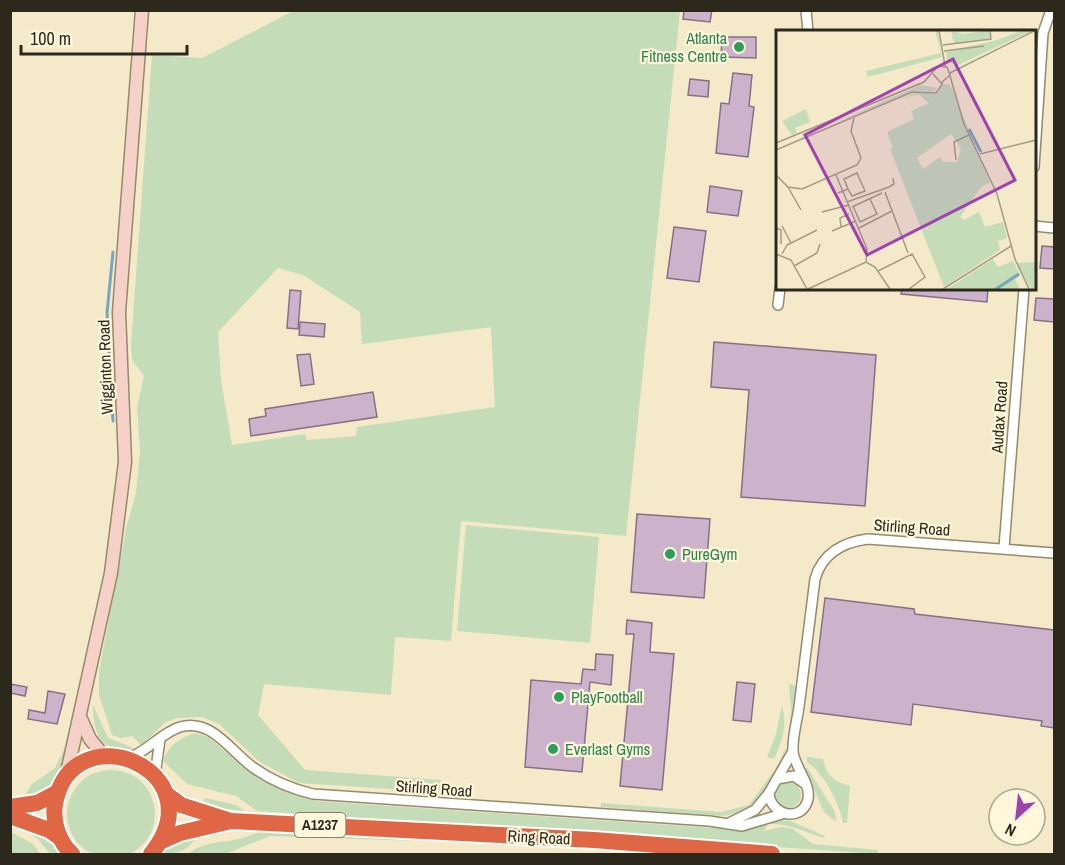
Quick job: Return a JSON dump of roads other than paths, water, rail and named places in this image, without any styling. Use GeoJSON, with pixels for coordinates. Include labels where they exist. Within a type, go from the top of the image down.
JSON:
{"type":"FeatureCollection","features":[{"type":"Feature","properties":{"kind":"highway"},"geometry":{"type":"LineString","coordinates":[[70,854],[59,837],[55,822],[58,792],[66,777],[83,763],[104,756],[129,758],[155,775],[166,794],[169,818],[156,848]]}},
{"type":"Feature","properties":{"kind":"highway"},"geometry":{"type":"LineString","coordinates":[[10,807],[37,803],[58,792]]}},
{"type":"Feature","properties":{"kind":"highway","name":"A1237"},"geometry":{"type":"LineString","coordinates":[[166,794],[181,805],[231,821]]}},
{"type":"Feature","properties":{"kind":"highway"},"geometry":{"type":"LineString","coordinates":[[10,816],[49,830],[59,837]]}},
{"type":"Feature","properties":{"kind":"highway","name":"A1237"},"geometry":{"type":"LineString","coordinates":[[156,848],[180,833],[231,821]]}},
{"type":"Feature","properties":{"kind":"highway","name":"Ring Road"},"geometry":{"type":"LineString","coordinates":[[231,821],[604,841],[772,855]]}},
{"type":"Feature","properties":{"kind":"main road","name":"Wigginton Road"},"geometry":{"type":"LineString","coordinates":[[66,777],[81,719],[111,573],[125,462],[119,312],[142,10]]}},
{"type":"Feature","properties":{"kind":"main road"},"geometry":{"type":"LineString","coordinates":[[81,719],[90,739],[104,756]]}},
{"type":"Feature","properties":{"kind":"street"},"geometry":{"type":"LineString","coordinates":[[806,10],[808,30]]}},
{"type":"Feature","properties":{"kind":"street"},"geometry":{"type":"LineString","coordinates":[[1035,152],[1043,33],[1051,10]]}},
{"type":"Feature","properties":{"kind":"street"},"geometry":{"type":"LineString","coordinates":[[1035,226],[1054,228]]}},
{"type":"Feature","properties":{"kind":"street"},"geometry":{"type":"LineString","coordinates":[[778,305],[780,290]]}},
{"type":"Feature","properties":{"kind":"street","name":"Audax Road"},"geometry":{"type":"LineString","coordinates":[[1004,548],[1024,290]]}},
{"type":"Feature","properties":{"kind":"street","name":"Stirling Road"},"geometry":{"type":"LineString","coordinates":[[777,779],[793,751],[815,579],[826,558],[839,547],[868,539],[1054,553]]}},
{"type":"Feature","properties":{"kind":"street","name":"Stirling Road"},"geometry":{"type":"LineString","coordinates":[[129,758],[182,727],[204,728],[264,775],[296,790],[313,794],[731,822],[742,826],[782,814]]}},
{"type":"Feature","properties":{"kind":"street"},"geometry":{"type":"LineString","coordinates":[[155,775],[160,740]]}},
{"type":"Feature","properties":{"kind":"street","name":"Stirling Road"},"geometry":{"type":"LineString","coordinates":[[793,751],[804,783]]}},
{"type":"Feature","properties":{"kind":"street"},"geometry":{"type":"LineString","coordinates":[[731,822],[755,810],[777,779],[788,775],[804,783],[808,794],[803,808],[794,814],[782,814],[772,806],[769,793]]}},
{"type":"Feature","properties":{"kind":"waterway"},"geometry":{"type":"LineString","coordinates":[[113,252],[107,313],[113,421]]}},
{"type":"Feature","properties":{"kind":"place","name":"Atlanta Fitness Centre"},"geometry":{"type":"Point","coordinates":[739,47]}},
{"type":"Feature","properties":{"kind":"place","name":"PureGym"},"geometry":{"type":"Point","coordinates":[670,554]}},
{"type":"Feature","properties":{"kind":"place","name":"PlayFootball"},"geometry":{"type":"Point","coordinates":[559,697]}},
{"type":"Feature","properties":{"kind":"place","name":"Everlast Gyms"},"geometry":{"type":"Point","coordinates":[553,749]}}]}
